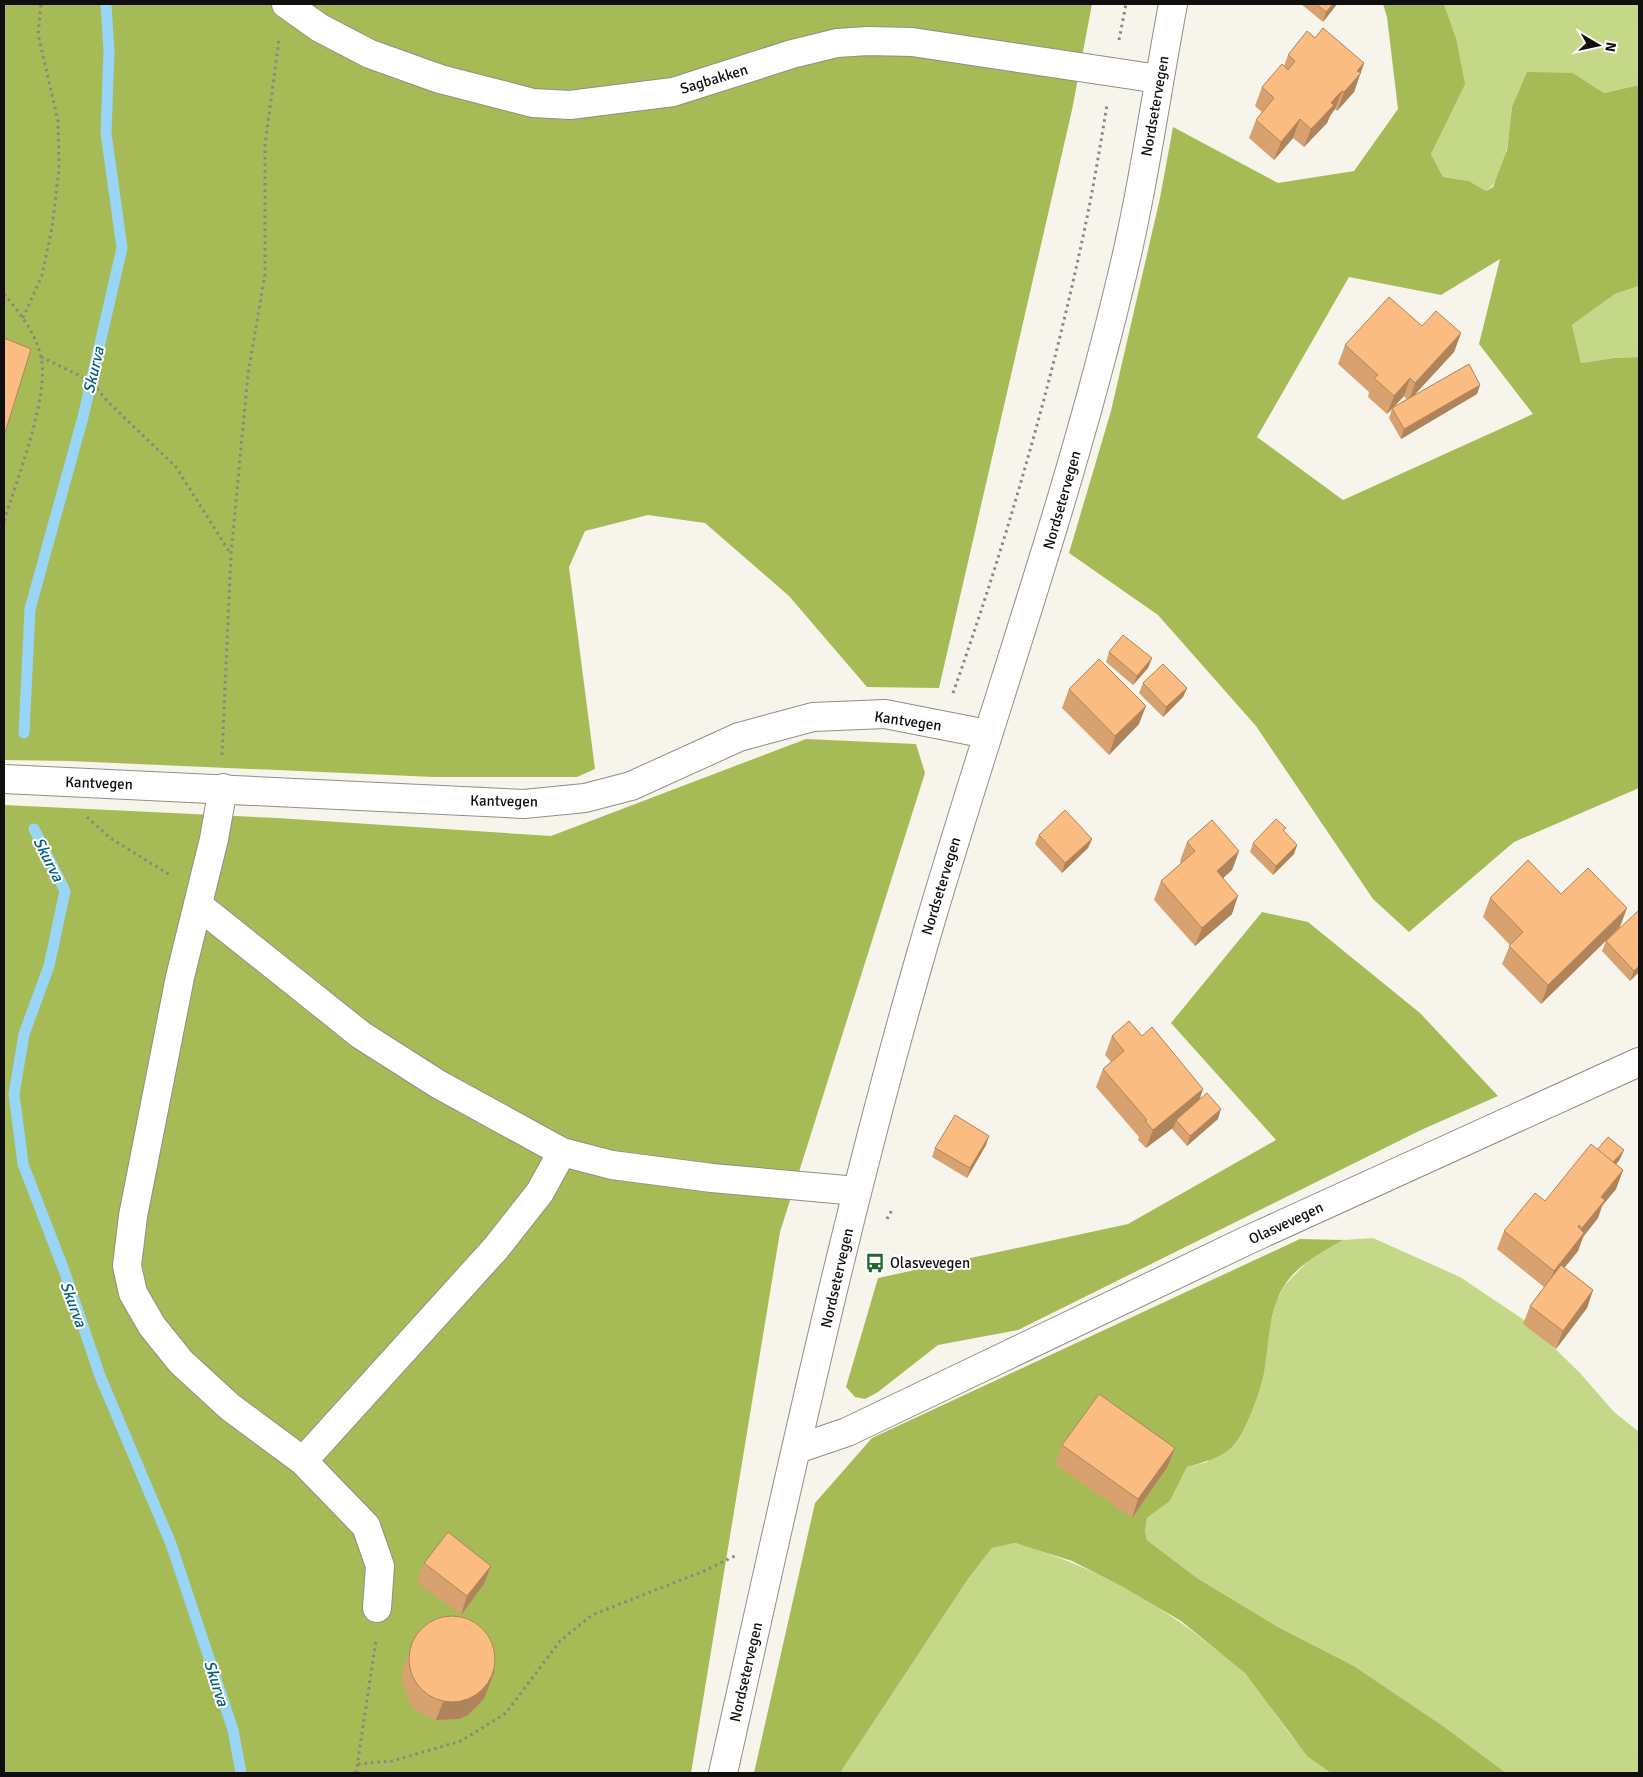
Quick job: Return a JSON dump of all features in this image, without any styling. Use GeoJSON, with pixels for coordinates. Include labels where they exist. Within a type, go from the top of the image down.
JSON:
{"type":"FeatureCollection","features":[{"type":"Feature","properties":{"kind":"street","name":"Sagbakken"},"geometry":{"type":"LineString","coordinates":[[287,4],[320,28],[370,54],[440,78],[533,103],[579,104],[673,92],[792,54],[837,43],[868,41],[912,42],[1159,79]]}},
{"type":"Feature","properties":{"kind":"street","name":"Nordsetervegen"},"geometry":{"type":"LineString","coordinates":[[723,1773],[857,1191],[918,965],[987,734],[1033,596],[1120,287],[1142,183],[1173,4]]}},
{"type":"Feature","properties":{"kind":"street","name":"Kantvegen"},"geometry":{"type":"LineString","coordinates":[[4,779],[223,788],[524,804],[585,798],[631,786],[739,736],[813,717],[886,714],[987,734]]}},
{"type":"Feature","properties":{"kind":"street"},"geometry":{"type":"LineString","coordinates":[[223,788],[180,978],[133,1216],[127,1266],[133,1293],[152,1326],[181,1362],[230,1407],[303,1460],[366,1526],[380,1566],[377,1608]]}},
{"type":"Feature","properties":{"kind":"street"},"geometry":{"type":"LineString","coordinates":[[198,905],[361,1035],[438,1084],[562,1152],[612,1165],[712,1178],[857,1191]]}},
{"type":"Feature","properties":{"kind":"street","name":"Olasvevegen"},"geometry":{"type":"LineString","coordinates":[[798,1449],[847,1432],[1248,1240],[1639,1062]]}},
{"type":"Feature","properties":{"kind":"street"},"geometry":{"type":"LineString","coordinates":[[303,1460],[496,1248],[540,1192],[562,1152]]}},
{"type":"Feature","properties":{"kind":"path"},"geometry":{"type":"LineString","coordinates":[[23,318],[42,275],[52,228],[59,169],[58,121],[38,34],[40,4]]}},
{"type":"Feature","properties":{"kind":"path"},"geometry":{"type":"LineString","coordinates":[[223,788],[222,735],[231,554],[248,374],[265,274],[265,145],[279,40],[287,4]]}},
{"type":"Feature","properties":{"kind":"path"},"geometry":{"type":"LineString","coordinates":[[942,725],[967,654],[1054,362],[1085,230],[1126,4]]}},
{"type":"Feature","properties":{"kind":"path"},"geometry":{"type":"LineString","coordinates":[[4,294],[23,318],[41,357],[41,391],[33,430],[4,522]]}},
{"type":"Feature","properties":{"kind":"path"},"geometry":{"type":"LineString","coordinates":[[41,357],[91,381],[107,400],[176,467],[231,554]]}},
{"type":"Feature","properties":{"kind":"path"},"geometry":{"type":"LineString","coordinates":[[66,782],[77,808],[110,838],[171,876],[198,905]]}},
{"type":"Feature","properties":{"kind":"path"},"geometry":{"type":"LineString","coordinates":[[358,1764],[392,1761],[461,1741],[506,1713],[560,1641],[592,1615],[704,1571],[778,1535]]}},
{"type":"Feature","properties":{"kind":"path"},"geometry":{"type":"LineString","coordinates":[[356,1773],[376,1648],[377,1608]]}},
{"type":"Feature","properties":{"kind":"green space"},"geometry":{"type":"Polygon","coordinates":[[[4,4],[1092,4],[1072,110],[939,688],[867,687],[789,596],[705,523],[648,515],[585,531],[569,567],[595,769],[577,777],[434,777],[69,761],[4,760],[4,4]]]}},
{"type":"Feature","properties":{"kind":"green space"},"geometry":{"type":"Polygon","coordinates":[[[1383,4],[1444,4],[1456,38],[1465,84],[1431,154],[1443,177],[1469,181],[1486,191],[1493,187],[1507,150],[1512,107],[1527,72],[1573,73],[1604,93],[1639,85],[1639,286],[1615,294],[1572,325],[1581,363],[1614,358],[1639,357],[1639,788],[1514,842],[1409,932],[1373,899],[1256,726],[1158,615],[1069,553],[1111,411],[1160,198],[1173,127],[1278,183],[1354,171],[1398,109],[1387,17],[1383,4]],[[1500,259],[1441,295],[1349,277],[1257,437],[1343,500],[1533,414],[1479,344],[1500,259]]]}},
{"type":"Feature","properties":{"kind":"green space"},"geometry":{"type":"Polygon","coordinates":[[[1444,4],[1639,4],[1639,85],[1604,93],[1573,73],[1512,107],[1503,165],[1493,185],[1486,191],[1469,181],[1443,177],[1431,154],[1444,125],[1456,38],[1444,4]]]}},
{"type":"Feature","properties":{"kind":"green space"},"geometry":{"type":"Polygon","coordinates":[[[1639,286],[1639,357],[1614,358],[1581,363],[1572,325],[1615,294],[1639,286]]]}},
{"type":"Feature","properties":{"kind":"green space"},"geometry":{"type":"Polygon","coordinates":[[[806,739],[916,744],[925,773],[780,1232],[691,1773],[4,1773],[4,805],[277,818],[551,836],[806,739]]]}},
{"type":"Feature","properties":{"kind":"green space"},"geometry":{"type":"Polygon","coordinates":[[[1262,912],[1308,922],[1420,1013],[1498,1096],[1421,1130],[1018,1330],[938,1345],[878,1392],[865,1399],[855,1397],[846,1387],[878,1278],[1128,1224],[1276,1140],[1171,1023],[1262,912]]]}},
{"type":"Feature","properties":{"kind":"green space"},"geometry":{"type":"Polygon","coordinates":[[[1373,1238],[1460,1277],[1530,1324],[1580,1373],[1614,1412],[1639,1432],[1639,1773],[1506,1773],[1443,1726],[1354,1666],[1278,1627],[1197,1578],[1147,1540],[1145,1531],[1147,1518],[1170,1501],[1187,1467],[1207,1462],[1265,1368],[1267,1336],[1276,1302],[1285,1285],[1310,1259],[1343,1240],[1373,1238]]]}},
{"type":"Feature","properties":{"kind":"green space"},"geometry":{"type":"Polygon","coordinates":[[[1300,1239],[1343,1240],[1303,1265],[1284,1286],[1272,1315],[1261,1386],[1243,1431],[1227,1451],[1211,1460],[1187,1467],[1170,1501],[1147,1518],[1145,1531],[1147,1540],[1197,1578],[1278,1627],[1354,1666],[1443,1726],[1506,1773],[1331,1773],[1307,1756],[1245,1673],[1181,1621],[1123,1587],[1072,1561],[1015,1543],[992,1548],[968,1579],[840,1773],[754,1773],[815,1503],[872,1438],[1300,1239]]]}},
{"type":"Feature","properties":{"kind":"green space"},"geometry":{"type":"Polygon","coordinates":[[[1015,1543],[1069,1562],[1120,1585],[1192,1631],[1243,1670],[1295,1741],[1318,1764],[1332,1773],[840,1773],[968,1579],[992,1548],[1015,1543]]]}},
{"type":"Feature","properties":{"kind":"building"},"geometry":{"type":"Polygon","coordinates":[[[1316,4],[1333,4],[1326,12],[1316,4]]]}},
{"type":"Feature","properties":{"kind":"building"},"geometry":{"type":"Polygon","coordinates":[[[1323,28],[1364,63],[1357,71],[1361,73],[1344,92],[1342,91],[1336,97],[1331,103],[1334,105],[1311,129],[1300,119],[1281,142],[1256,120],[1274,98],[1262,87],[1282,64],[1288,70],[1295,61],[1288,55],[1307,31],[1315,38],[1323,28]]]}},
{"type":"Feature","properties":{"kind":"building"},"geometry":{"type":"Polygon","coordinates":[[[1389,297],[1422,326],[1436,311],[1461,333],[1415,383],[1410,378],[1394,396],[1374,378],[1378,375],[1345,345],[1389,297]]]}},
{"type":"Feature","properties":{"kind":"building"},"geometry":{"type":"Polygon","coordinates":[[[4,338],[31,349],[4,436],[4,338]]]}},
{"type":"Feature","properties":{"kind":"building"},"geometry":{"type":"Polygon","coordinates":[[[1469,364],[1480,385],[1404,429],[1392,408],[1469,364]]]}},
{"type":"Feature","properties":{"kind":"building"},"geometry":{"type":"Polygon","coordinates":[[[1123,635],[1152,658],[1137,676],[1109,652],[1123,635]]]}},
{"type":"Feature","properties":{"kind":"building"},"geometry":{"type":"Polygon","coordinates":[[[1099,659],[1146,706],[1115,736],[1069,689],[1099,659]]]}},
{"type":"Feature","properties":{"kind":"building"},"geometry":{"type":"Polygon","coordinates":[[[1163,664],[1187,688],[1166,707],[1143,683],[1163,664]]]}},
{"type":"Feature","properties":{"kind":"building"},"geometry":{"type":"Polygon","coordinates":[[[1065,810],[1092,839],[1065,863],[1039,835],[1065,810]]]}},
{"type":"Feature","properties":{"kind":"building"},"geometry":{"type":"Polygon","coordinates":[[[1276,819],[1286,828],[1283,830],[1297,845],[1276,866],[1253,843],[1276,819]]]}},
{"type":"Feature","properties":{"kind":"building"},"geometry":{"type":"Polygon","coordinates":[[[1212,820],[1239,851],[1217,871],[1238,896],[1202,928],[1161,881],[1195,851],[1187,842],[1212,820]]]}},
{"type":"Feature","properties":{"kind":"building"},"geometry":{"type":"Polygon","coordinates":[[[1528,860],[1561,894],[1588,868],[1627,908],[1548,985],[1509,946],[1523,932],[1490,898],[1528,860]]]}},
{"type":"Feature","properties":{"kind":"building"},"geometry":{"type":"Polygon","coordinates":[[[1638,911],[1639,966],[1634,971],[1606,941],[1638,911]]]}},
{"type":"Feature","properties":{"kind":"building"},"geometry":{"type":"Polygon","coordinates":[[[1129,1021],[1142,1036],[1152,1027],[1203,1089],[1153,1130],[1145,1121],[1147,1120],[1103,1069],[1124,1051],[1112,1036],[1129,1021]]]}},
{"type":"Feature","properties":{"kind":"building"},"geometry":{"type":"Polygon","coordinates":[[[1207,1093],[1221,1109],[1190,1136],[1176,1120],[1207,1093]]]}},
{"type":"Feature","properties":{"kind":"building"},"geometry":{"type":"Polygon","coordinates":[[[955,1115],[989,1136],[970,1168],[935,1148],[955,1115]]]}},
{"type":"Feature","properties":{"kind":"building"},"geometry":{"type":"Polygon","coordinates":[[[1608,1137],[1624,1150],[1613,1162],[1597,1150],[1608,1137]]]}},
{"type":"Feature","properties":{"kind":"building"},"geometry":{"type":"Polygon","coordinates":[[[1591,1144],[1623,1170],[1601,1197],[1605,1200],[1582,1228],[1579,1225],[1578,1227],[1584,1233],[1554,1271],[1504,1231],[1535,1193],[1545,1201],[1591,1144]]]}},
{"type":"Feature","properties":{"kind":"building"},"geometry":{"type":"Polygon","coordinates":[[[1561,1265],[1593,1290],[1563,1331],[1530,1306],[1561,1265]]]}},
{"type":"Feature","properties":{"kind":"building"},"geometry":{"type":"Polygon","coordinates":[[[1099,1394],[1175,1448],[1138,1499],[1062,1445],[1099,1394]]]}},
{"type":"Feature","properties":{"kind":"building"},"geometry":{"type":"Polygon","coordinates":[[[448,1532],[491,1566],[467,1596],[424,1563],[448,1532]]]}},
{"type":"Feature","properties":{"kind":"building"},"geometry":{"type":"Polygon","coordinates":[[[452,1616],[469,1619],[483,1628],[492,1642],[495,1659],[492,1676],[483,1690],[469,1699],[452,1702],[435,1699],[421,1690],[412,1676],[409,1659],[412,1642],[421,1628],[435,1619],[452,1616]]]}},
{"type":"Feature","properties":{"kind":"waterway","name":"Skurva"},"geometry":{"type":"LineString","coordinates":[[24,733],[30,609],[83,417],[122,248],[106,133],[109,51],[106,4]]}},
{"type":"Feature","properties":{"kind":"waterway","name":"Skurva"},"geometry":{"type":"LineString","coordinates":[[34,829],[65,891],[49,966],[24,1034],[14,1094],[23,1164],[65,1273],[100,1376],[171,1544],[233,1730],[241,1773]]}},
{"type":"Feature","properties":{"kind":"place","name":"Olasvevegen"},"geometry":{"type":"Point","coordinates":[875,1263]}}]}
